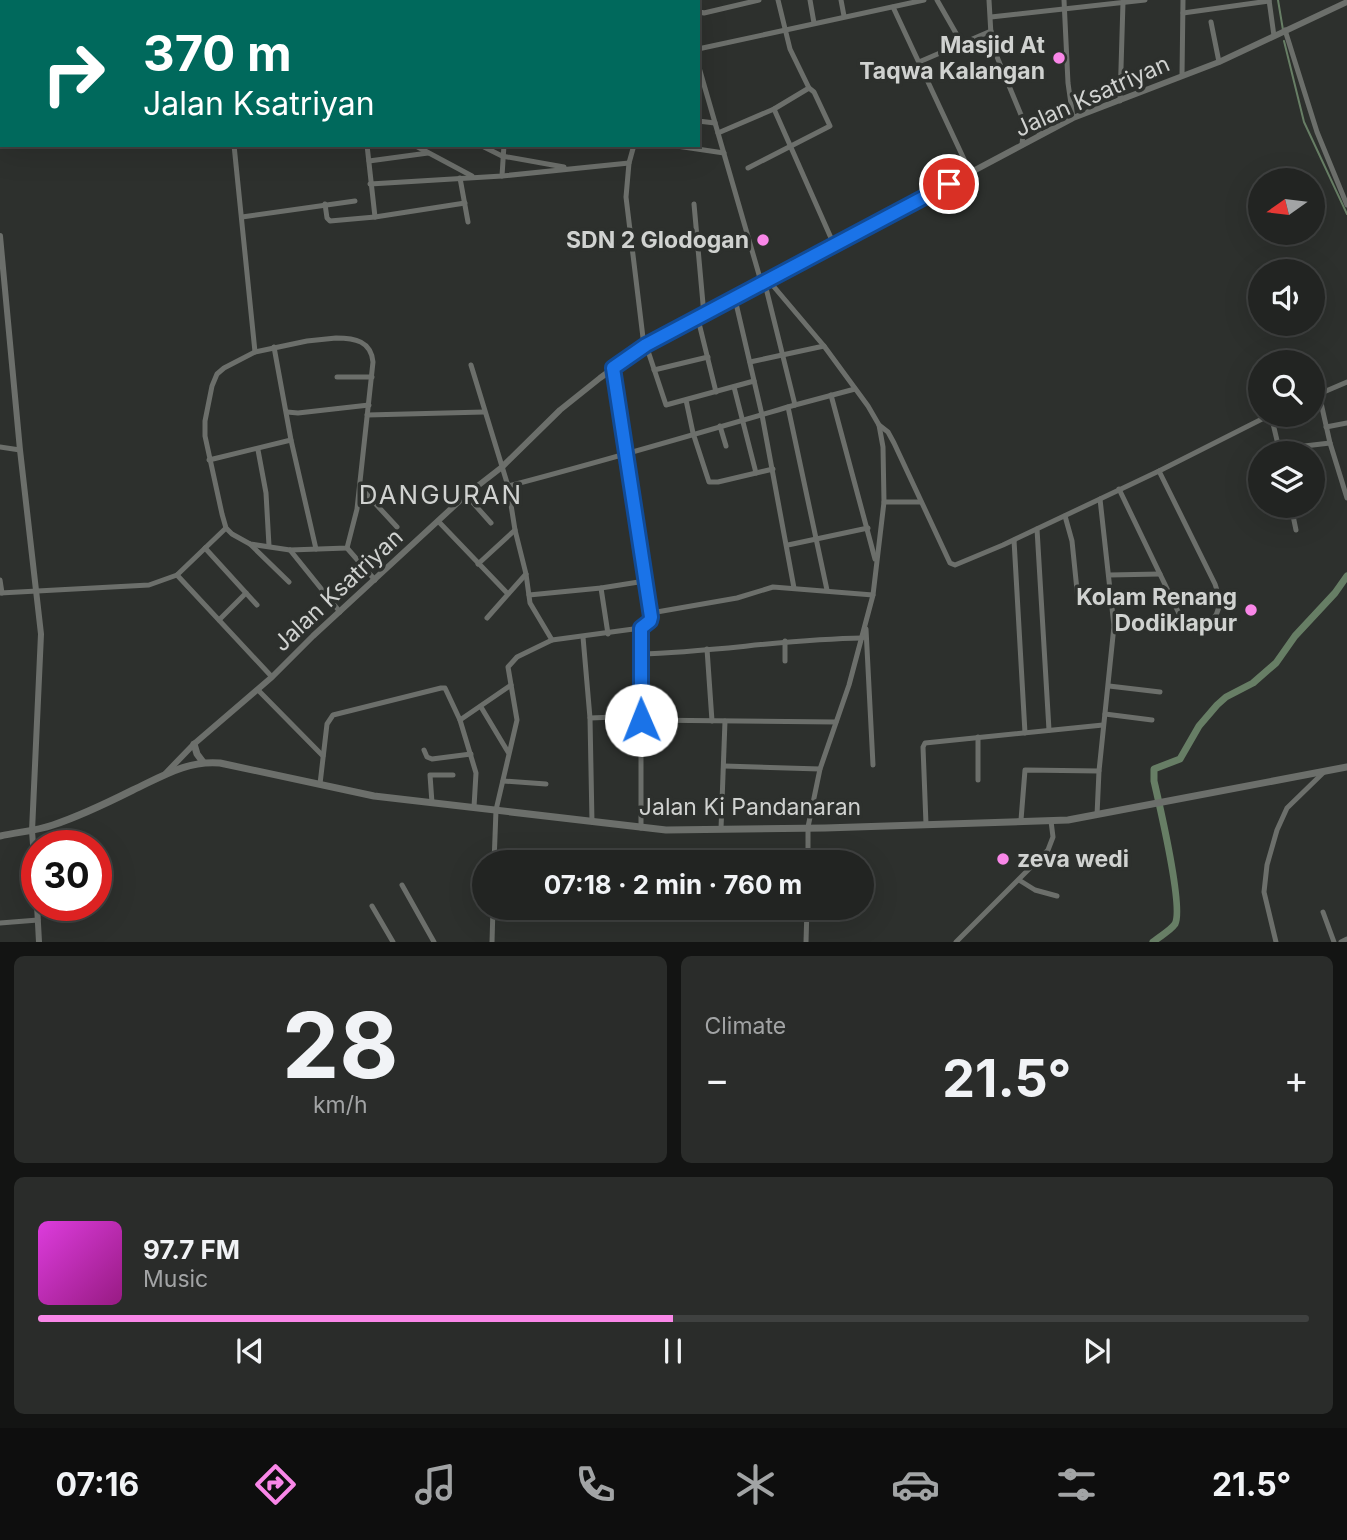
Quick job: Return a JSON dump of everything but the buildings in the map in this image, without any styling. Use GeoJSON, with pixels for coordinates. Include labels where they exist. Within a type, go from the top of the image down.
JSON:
{"type":"FeatureCollection","features":[{"type":"Feature","properties":{"kind":"main road"},"geometry":{"type":"LineString","coordinates":[[194,744],[203,762]]}},
{"type":"Feature","properties":{"kind":"main road","name":"Jalan Ki Pandanaran"},"geometry":{"type":"LineString","coordinates":[[36,830],[101,805],[166,772],[203,762],[220,763],[374,796],[641,828],[721,829],[1051,821],[1097,815],[1347,767]]}},
{"type":"Feature","properties":{"kind":"main road","name":"Jalan Ki Pandanaran"},"geometry":{"type":"LineString","coordinates":[[0,836],[21,832]]}},
{"type":"Feature","properties":{"kind":"street"},"geometry":{"type":"LineString","coordinates":[[700,10],[703,13],[759,0]]}},
{"type":"Feature","properties":{"kind":"street"},"geometry":{"type":"LineString","coordinates":[[748,168],[830,126],[795,60],[784,29],[778,0]]}},
{"type":"Feature","properties":{"kind":"street"},"geometry":{"type":"LineString","coordinates":[[810,0],[814,23]]}},
{"type":"Feature","properties":{"kind":"street"},"geometry":{"type":"LineString","coordinates":[[841,0],[844,16]]}},
{"type":"Feature","properties":{"kind":"street"},"geometry":{"type":"LineString","coordinates":[[872,0],[874,10]]}},
{"type":"Feature","properties":{"kind":"street"},"geometry":{"type":"LineString","coordinates":[[700,49],[893,7],[904,2],[924,0]]}},
{"type":"Feature","properties":{"kind":"street"},"geometry":{"type":"LineString","coordinates":[[937,0],[961,42]]}},
{"type":"Feature","properties":{"kind":"street"},"geometry":{"type":"LineString","coordinates":[[989,0],[996,55],[1024,122],[1022,145]]}},
{"type":"Feature","properties":{"kind":"street"},"geometry":{"type":"LineString","coordinates":[[1064,0],[1068,83],[1073,118]]}},
{"type":"Feature","properties":{"kind":"street"},"geometry":{"type":"LineString","coordinates":[[991,17],[1144,0]]}},
{"type":"Feature","properties":{"kind":"street"},"geometry":{"type":"LineString","coordinates":[[1182,76],[1183,0]]}},
{"type":"Feature","properties":{"kind":"street"},"geometry":{"type":"LineString","coordinates":[[1120,101],[1123,1]]}},
{"type":"Feature","properties":{"kind":"street"},"geometry":{"type":"LineString","coordinates":[[1184,13],[1269,1],[1347,205]]}},
{"type":"Feature","properties":{"kind":"street","name":"Jalan Ksatriyan"},"geometry":{"type":"LineString","coordinates":[[166,772],[194,744],[258,690],[466,495],[502,467],[560,411],[645,346],[1073,118],[1219,62],[1347,2]]}},
{"type":"Feature","properties":{"kind":"street"},"geometry":{"type":"LineString","coordinates":[[893,7],[970,172]]}},
{"type":"Feature","properties":{"kind":"street"},"geometry":{"type":"LineString","coordinates":[[1211,22],[1219,62]]}},
{"type":"Feature","properties":{"kind":"street"},"geometry":{"type":"LineString","coordinates":[[919,62],[991,31]]}},
{"type":"Feature","properties":{"kind":"street"},"geometry":{"type":"LineString","coordinates":[[700,71],[748,238],[766,283],[783,355],[827,590]]}},
{"type":"Feature","properties":{"kind":"street"},"geometry":{"type":"LineString","coordinates":[[718,133],[774,109],[809,88]]}},
{"type":"Feature","properties":{"kind":"street"},"geometry":{"type":"LineString","coordinates":[[774,109],[835,247]]}},
{"type":"Feature","properties":{"kind":"street"},"geometry":{"type":"LineString","coordinates":[[700,121],[715,123]]}},
{"type":"Feature","properties":{"kind":"street"},"geometry":{"type":"LineString","coordinates":[[1024,122],[1042,135]]}},
{"type":"Feature","properties":{"kind":"street"},"geometry":{"type":"LineString","coordinates":[[234,147],[255,352]]}},
{"type":"Feature","properties":{"kind":"street"},"geometry":{"type":"LineString","coordinates":[[367,147],[375,217]]}},
{"type":"Feature","properties":{"kind":"street"},"geometry":{"type":"LineString","coordinates":[[418,147],[474,177]]}},
{"type":"Feature","properties":{"kind":"street"},"geometry":{"type":"LineString","coordinates":[[484,147],[502,156],[571,168]]}},
{"type":"Feature","properties":{"kind":"street"},"geometry":{"type":"LineString","coordinates":[[502,176],[504,147]]}},
{"type":"Feature","properties":{"kind":"street"},"geometry":{"type":"LineString","coordinates":[[633,147],[626,197],[645,346],[665,404],[754,382]]}},
{"type":"Feature","properties":{"kind":"street"},"geometry":{"type":"LineString","coordinates":[[683,147],[723,153]]}},
{"type":"Feature","properties":{"kind":"street"},"geometry":{"type":"LineString","coordinates":[[369,161],[428,153]]}},
{"type":"Feature","properties":{"kind":"street"},"geometry":{"type":"LineString","coordinates":[[370,184],[502,176],[629,163]]}},
{"type":"Feature","properties":{"kind":"street"},"geometry":{"type":"LineString","coordinates":[[460,178],[468,222]]}},
{"type":"Feature","properties":{"kind":"street"},"geometry":{"type":"LineString","coordinates":[[242,216],[355,201]]}},
{"type":"Feature","properties":{"kind":"street"},"geometry":{"type":"LineString","coordinates":[[325,204],[330,221],[465,203]]}},
{"type":"Feature","properties":{"kind":"street"},"geometry":{"type":"LineString","coordinates":[[694,204],[699,244],[701,317],[716,392]]}},
{"type":"Feature","properties":{"kind":"street"},"geometry":{"type":"LineString","coordinates":[[0,236],[41,635],[36,830]]}},
{"type":"Feature","properties":{"kind":"street"},"geometry":{"type":"LineString","coordinates":[[699,244],[748,238]]}},
{"type":"Feature","properties":{"kind":"street"},"geometry":{"type":"LineString","coordinates":[[766,283],[824,346],[890,435],[953,565],[1065,516],[1248,426]]}},
{"type":"Feature","properties":{"kind":"street"},"geometry":{"type":"LineString","coordinates":[[736,299],[773,469],[794,589]]}},
{"type":"Feature","properties":{"kind":"street"},"geometry":{"type":"LineString","coordinates":[[336,338],[361,341],[368,345],[371,352],[372,377],[355,525],[347,548],[290,550],[250,544],[226,528],[209,460],[205,421],[214,379],[224,368],[255,352],[274,347],[336,338]]}},
{"type":"Feature","properties":{"kind":"street"},"geometry":{"type":"LineString","coordinates":[[750,362],[824,346]]}},
{"type":"Feature","properties":{"kind":"street"},"geometry":{"type":"LineString","coordinates":[[274,347],[291,440],[316,549]]}},
{"type":"Feature","properties":{"kind":"street"},"geometry":{"type":"LineString","coordinates":[[654,370],[708,357]]}},
{"type":"Feature","properties":{"kind":"street"},"geometry":{"type":"LineString","coordinates":[[471,365],[508,486],[528,595],[532,607],[552,640]]}},
{"type":"Feature","properties":{"kind":"street"},"geometry":{"type":"LineString","coordinates":[[494,850],[496,810],[517,720],[508,667],[511,661],[552,640],[641,628],[650,621],[651,613],[613,368]]}},
{"type":"Feature","properties":{"kind":"street"},"geometry":{"type":"LineString","coordinates":[[337,377],[372,377]]}},
{"type":"Feature","properties":{"kind":"street"},"geometry":{"type":"LineString","coordinates":[[1325,391],[1347,382]]}},
{"type":"Feature","properties":{"kind":"street"},"geometry":{"type":"LineString","coordinates":[[734,387],[756,473]]}},
{"type":"Feature","properties":{"kind":"street"},"geometry":{"type":"LineString","coordinates":[[508,486],[855,389]]}},
{"type":"Feature","properties":{"kind":"street"},"geometry":{"type":"LineString","coordinates":[[831,395],[876,562]]}},
{"type":"Feature","properties":{"kind":"street"},"geometry":{"type":"LineString","coordinates":[[686,400],[706,478],[710,483],[773,469]]}},
{"type":"Feature","properties":{"kind":"street"},"geometry":{"type":"LineString","coordinates":[[288,412],[369,405]]}},
{"type":"Feature","properties":{"kind":"street"},"geometry":{"type":"LineString","coordinates":[[368,415],[484,412]]}},
{"type":"Feature","properties":{"kind":"street"},"geometry":{"type":"LineString","coordinates":[[1325,422],[1347,498]]}},
{"type":"Feature","properties":{"kind":"street"},"geometry":{"type":"LineString","coordinates":[[1326,427],[1347,424]]}},
{"type":"Feature","properties":{"kind":"street"},"geometry":{"type":"LineString","coordinates":[[808,850],[808,827],[820,769],[873,595],[884,502],[880,425]]}},
{"type":"Feature","properties":{"kind":"street"},"geometry":{"type":"LineString","coordinates":[[720,426],[726,446]]}},
{"type":"Feature","properties":{"kind":"street"},"geometry":{"type":"LineString","coordinates":[[209,460],[291,440]]}},
{"type":"Feature","properties":{"kind":"street"},"geometry":{"type":"LineString","coordinates":[[1325,444],[1330,443]]}},
{"type":"Feature","properties":{"kind":"street"},"geometry":{"type":"LineString","coordinates":[[0,447],[20,450]]}},
{"type":"Feature","properties":{"kind":"street"},"geometry":{"type":"LineString","coordinates":[[258,450],[266,492],[269,546]]}},
{"type":"Feature","properties":{"kind":"street"},"geometry":{"type":"LineString","coordinates":[[1114,626],[1202,625],[1213,619],[1218,612],[1220,599],[1215,584],[1159,471]]}},
{"type":"Feature","properties":{"kind":"street"},"geometry":{"type":"LineString","coordinates":[[360,487],[397,527]]}},
{"type":"Feature","properties":{"kind":"street"},"geometry":{"type":"LineString","coordinates":[[1119,489],[1185,626]]}},
{"type":"Feature","properties":{"kind":"street"},"geometry":{"type":"LineString","coordinates":[[466,495],[491,523]]}},
{"type":"Feature","properties":{"kind":"street"},"geometry":{"type":"LineString","coordinates":[[1097,815],[1114,626],[1100,499]]}},
{"type":"Feature","properties":{"kind":"street"},"geometry":{"type":"LineString","coordinates":[[884,502],[922,502]]}},
{"type":"Feature","properties":{"kind":"street"},"geometry":{"type":"LineString","coordinates":[[1065,516],[1072,541],[1078,600]]}},
{"type":"Feature","properties":{"kind":"street"},"geometry":{"type":"LineString","coordinates":[[1294,518],[1296,530]]}},
{"type":"Feature","properties":{"kind":"street"},"geometry":{"type":"LineString","coordinates":[[438,522],[508,594]]}},
{"type":"Feature","properties":{"kind":"street"},"geometry":{"type":"LineString","coordinates":[[0,580],[1,593],[140,586],[177,575],[226,528]]}},
{"type":"Feature","properties":{"kind":"street"},"geometry":{"type":"LineString","coordinates":[[788,545],[867,528]]}},
{"type":"Feature","properties":{"kind":"street"},"geometry":{"type":"LineString","coordinates":[[1037,529],[1049,730]]}},
{"type":"Feature","properties":{"kind":"street"},"geometry":{"type":"LineString","coordinates":[[478,564],[515,530]]}},
{"type":"Feature","properties":{"kind":"street"},"geometry":{"type":"LineString","coordinates":[[1014,540],[1025,733]]}},
{"type":"Feature","properties":{"kind":"street"},"geometry":{"type":"LineString","coordinates":[[250,544],[289,582]]}},
{"type":"Feature","properties":{"kind":"street"},"geometry":{"type":"LineString","coordinates":[[205,548],[257,605]]}},
{"type":"Feature","properties":{"kind":"street"},"geometry":{"type":"LineString","coordinates":[[347,548],[374,580]]}},
{"type":"Feature","properties":{"kind":"street"},"geometry":{"type":"LineString","coordinates":[[290,550],[325,590],[340,612]]}},
{"type":"Feature","properties":{"kind":"street"},"geometry":{"type":"LineString","coordinates":[[487,618],[526,574]]}},
{"type":"Feature","properties":{"kind":"street"},"geometry":{"type":"LineString","coordinates":[[1109,575],[1160,574]]}},
{"type":"Feature","properties":{"kind":"street"},"geometry":{"type":"LineString","coordinates":[[177,575],[272,677]]}},
{"type":"Feature","properties":{"kind":"street"},"geometry":{"type":"LineString","coordinates":[[528,595],[645,581]]}},
{"type":"Feature","properties":{"kind":"street"},"geometry":{"type":"LineString","coordinates":[[601,588],[608,634]]}},
{"type":"Feature","properties":{"kind":"street"},"geometry":{"type":"LineString","coordinates":[[651,613],[737,598],[769,588],[873,595]]}},
{"type":"Feature","properties":{"kind":"street"},"geometry":{"type":"LineString","coordinates":[[219,620],[246,593]]}},
{"type":"Feature","properties":{"kind":"street"},"geometry":{"type":"LineString","coordinates":[[866,622],[873,765]]}},
{"type":"Feature","properties":{"kind":"street"},"geometry":{"type":"LineString","coordinates":[[641,628],[641,828]]}},
{"type":"Feature","properties":{"kind":"street"},"geometry":{"type":"LineString","coordinates":[[583,637],[590,718],[592,822]]}},
{"type":"Feature","properties":{"kind":"street"},"geometry":{"type":"LineString","coordinates":[[640,654],[785,641],[862,638]]}},
{"type":"Feature","properties":{"kind":"street"},"geometry":{"type":"LineString","coordinates":[[785,641],[785,661]]}},
{"type":"Feature","properties":{"kind":"street"},"geometry":{"type":"LineString","coordinates":[[707,649],[712,721]]}},
{"type":"Feature","properties":{"kind":"street"},"geometry":{"type":"LineString","coordinates":[[460,720],[511,685]]}},
{"type":"Feature","properties":{"kind":"street"},"geometry":{"type":"LineString","coordinates":[[1109,687],[1160,692]]}},
{"type":"Feature","properties":{"kind":"street"},"geometry":{"type":"LineString","coordinates":[[320,783],[327,723],[333,715],[445,688],[460,720],[476,772],[474,807]]}},
{"type":"Feature","properties":{"kind":"street"},"geometry":{"type":"LineString","coordinates":[[258,690],[323,756]]}},
{"type":"Feature","properties":{"kind":"street"},"geometry":{"type":"LineString","coordinates":[[481,707],[508,753]]}},
{"type":"Feature","properties":{"kind":"street"},"geometry":{"type":"LineString","coordinates":[[1105,714],[1152,720]]}},
{"type":"Feature","properties":{"kind":"street"},"geometry":{"type":"LineString","coordinates":[[590,718],[836,722]]}},
{"type":"Feature","properties":{"kind":"street"},"geometry":{"type":"LineString","coordinates":[[721,829],[725,721]]}},
{"type":"Feature","properties":{"kind":"street"},"geometry":{"type":"LineString","coordinates":[[926,824],[924,745],[936,741],[1103,725]]}},
{"type":"Feature","properties":{"kind":"street"},"geometry":{"type":"LineString","coordinates":[[978,737],[978,780]]}},
{"type":"Feature","properties":{"kind":"street"},"geometry":{"type":"LineString","coordinates":[[424,750],[427,757],[432,759],[471,754]]}},
{"type":"Feature","properties":{"kind":"street"},"geometry":{"type":"LineString","coordinates":[[724,766],[820,769]]}},
{"type":"Feature","properties":{"kind":"street"},"geometry":{"type":"LineString","coordinates":[[1021,820],[1025,770],[1099,771]]}},
{"type":"Feature","properties":{"kind":"street"},"geometry":{"type":"LineString","coordinates":[[1276,942],[1264,892],[1267,866],[1277,830],[1287,808],[1324,772]]}},
{"type":"Feature","properties":{"kind":"street"},"geometry":{"type":"LineString","coordinates":[[432,803],[430,775],[453,775]]}},
{"type":"Feature","properties":{"kind":"street"},"geometry":{"type":"LineString","coordinates":[[503,781],[546,784]]}},
{"type":"Feature","properties":{"kind":"street"},"geometry":{"type":"LineString","coordinates":[[957,942],[1051,847],[1054,837],[1051,821]]}},
{"type":"Feature","properties":{"kind":"street"},"geometry":{"type":"LineString","coordinates":[[1019,880],[1035,890],[1057,896]]}},
{"type":"Feature","properties":{"kind":"street"},"geometry":{"type":"LineString","coordinates":[[402,885],[434,942]]}},
{"type":"Feature","properties":{"kind":"street"},"geometry":{"type":"LineString","coordinates":[[372,906],[393,942]]}},
{"type":"Feature","properties":{"kind":"street"},"geometry":{"type":"LineString","coordinates":[[1323,912],[1334,942]]}},
{"type":"Feature","properties":{"kind":"street"},"geometry":{"type":"LineString","coordinates":[[492,942],[493,920]]}},
{"type":"Feature","properties":{"kind":"street"},"geometry":{"type":"LineString","coordinates":[[806,942],[807,920]]}},
{"type":"Feature","properties":{"kind":"street"},"geometry":{"type":"LineString","coordinates":[[0,923],[25,921]]}},
{"type":"Feature","properties":{"kind":"street"},"geometry":{"type":"LineString","coordinates":[[38,921],[39,942]]}},
{"type":"Feature","properties":{"kind":"street"},"geometry":{"type":"LineString","coordinates":[[1341,942],[1347,939]]}},
{"type":"Feature","properties":{"kind":"waterway"},"geometry":{"type":"LineString","coordinates":[[1278,0],[1283,30]]}},
{"type":"Feature","properties":{"kind":"waterway"},"geometry":{"type":"LineString","coordinates":[[1284,41],[1304,122],[1347,214]]}},
{"type":"Feature","properties":{"kind":"waterway"},"geometry":{"type":"LineString","coordinates":[[1153,942],[1173,927],[1177,914],[1174,878],[1154,781],[1154,769],[1180,759],[1199,726],[1217,705],[1226,697],[1253,683],[1276,663],[1295,636],[1347,576]]}},
{"type":"Feature","properties":{"kind":"place","name":"Masjid At Taqwa Kalangan"},"geometry":{"type":"Point","coordinates":[1059,58]}},
{"type":"Feature","properties":{"kind":"place","name":"SDN 2 Glodogan"},"geometry":{"type":"Point","coordinates":[763,240]}},
{"type":"Feature","properties":{"kind":"place","name":"Kolam Renang Dodiklapur"},"geometry":{"type":"Point","coordinates":[1251,610]}},
{"type":"Feature","properties":{"kind":"place","name":"zeva wedi"},"geometry":{"type":"Point","coordinates":[1003,859]}},
{"type":"Feature","properties":{"kind":"district","name":"DANGURAN"},"geometry":{"type":"Point","coordinates":[441,494]}},
{"type":"Feature","properties":{"kind":"route"},"geometry":{"type":"LineString","coordinates":[[641,720],[641,628],[651,617],[613,368],[646,345],[835,247],[949,184]]}}]}
